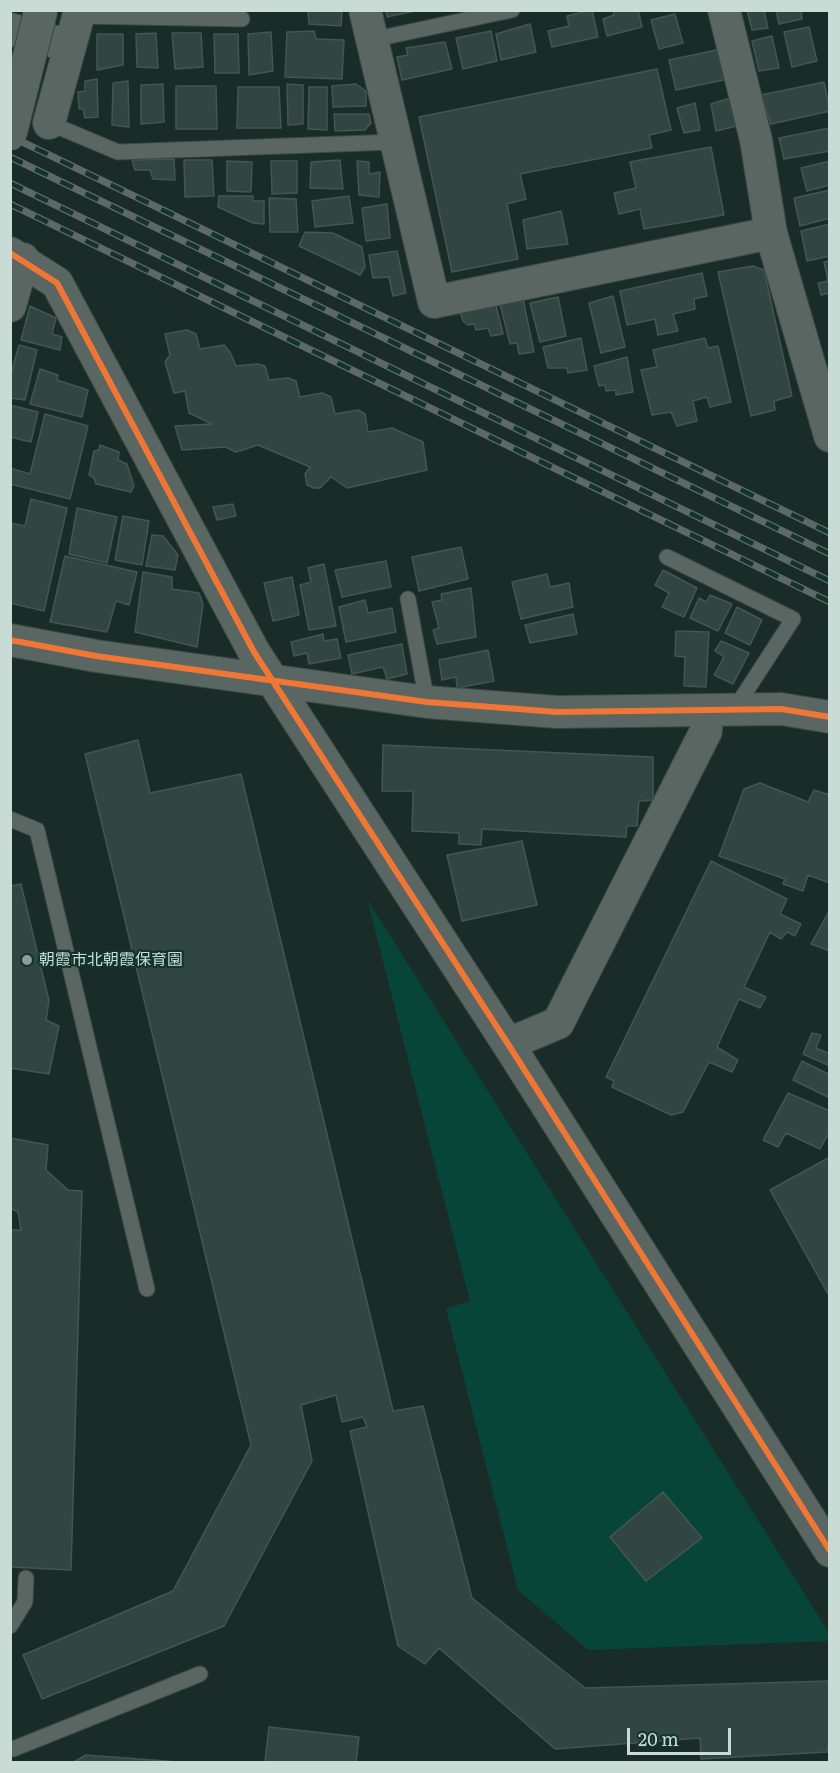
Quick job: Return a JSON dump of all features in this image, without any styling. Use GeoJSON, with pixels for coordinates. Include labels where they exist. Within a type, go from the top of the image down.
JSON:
{"type":"FeatureCollection","features":[{"type":"Feature","properties":{"kind":"street"},"geometry":{"type":"LineString","coordinates":[[10,134],[41,10]]}},
{"type":"Feature","properties":{"kind":"street"},"geometry":{"type":"LineString","coordinates":[[724,10],[756,140],[771,233],[830,436]]}},
{"type":"Feature","properties":{"kind":"street"},"geometry":{"type":"LineString","coordinates":[[49,123],[79,13]]}},
{"type":"Feature","properties":{"kind":"street"},"geometry":{"type":"LineString","coordinates":[[368,25],[434,302],[771,233]]}},
{"type":"Feature","properties":{"kind":"street"},"geometry":{"type":"LineString","coordinates":[[10,29],[69,45]]}},
{"type":"Feature","properties":{"kind":"street"},"geometry":{"type":"LineString","coordinates":[[10,306],[17,256],[57,283],[254,652],[508,1044],[830,1551]]}},
{"type":"Feature","properties":{"kind":"street"},"geometry":{"type":"LineString","coordinates":[[10,640],[96,656],[427,702],[556,712],[781,709],[830,717]]}},
{"type":"Feature","properties":{"kind":"street"},"geometry":{"type":"LineString","coordinates":[[508,1044],[558,1023],[706,731],[720,711]]}},
{"type":"Feature","properties":{"kind":"lane"},"geometry":{"type":"LineString","coordinates":[[368,25],[512,10]]}},
{"type":"Feature","properties":{"kind":"lane"},"geometry":{"type":"LineString","coordinates":[[79,13],[242,19]]}},
{"type":"Feature","properties":{"kind":"lane"},"geometry":{"type":"LineString","coordinates":[[49,123],[118,152],[395,142]]}},
{"type":"Feature","properties":{"kind":"lane"},"geometry":{"type":"LineString","coordinates":[[667,557],[793,619],[720,711]]}},
{"type":"Feature","properties":{"kind":"lane"},"geometry":{"type":"LineString","coordinates":[[408,599],[427,702]]}},
{"type":"Feature","properties":{"kind":"lane"},"geometry":{"type":"LineString","coordinates":[[10,819],[38,830],[147,1289]]}},
{"type":"Feature","properties":{"kind":"lane"},"geometry":{"type":"LineString","coordinates":[[10,1626],[25,1602],[26,1578]]}},
{"type":"Feature","properties":{"kind":"lane"},"geometry":{"type":"LineString","coordinates":[[21,1762],[12,1747],[200,1674]]}},
{"type":"Feature","properties":{"kind":"green space"},"geometry":{"type":"Polygon","coordinates":[[[367,899],[829,1633],[829,1641],[588,1650],[518,1590],[446,1309],[470,1301],[367,899]]]}},
{"type":"Feature","properties":{"kind":"building"},"geometry":{"type":"Polygon","coordinates":[[[308,10],[342,10],[341,26],[309,24],[308,10]]]}},
{"type":"Feature","properties":{"kind":"building"},"geometry":{"type":"Polygon","coordinates":[[[386,10],[419,10],[387,17],[386,10]]]}},
{"type":"Feature","properties":{"kind":"building"},"geometry":{"type":"Polygon","coordinates":[[[592,10],[598,37],[552,47],[548,31],[569,26],[567,16],[592,10]]]}},
{"type":"Feature","properties":{"kind":"building"},"geometry":{"type":"Polygon","coordinates":[[[613,10],[638,10],[642,27],[607,36],[603,19],[614,15],[613,10]]]}},
{"type":"Feature","properties":{"kind":"building"},"geometry":{"type":"Polygon","coordinates":[[[747,10],[764,10],[768,28],[752,30],[747,10]]]}},
{"type":"Feature","properties":{"kind":"building"},"geometry":{"type":"Polygon","coordinates":[[[776,10],[801,10],[802,19],[779,24],[776,10]]]}},
{"type":"Feature","properties":{"kind":"building"},"geometry":{"type":"Polygon","coordinates":[[[675,14],[683,43],[659,49],[651,20],[675,14]]]}},
{"type":"Feature","properties":{"kind":"building"},"geometry":{"type":"Polygon","coordinates":[[[530,24],[536,52],[501,60],[496,34],[530,24]]]}},
{"type":"Feature","properties":{"kind":"building"},"geometry":{"type":"Polygon","coordinates":[[[809,27],[817,61],[792,67],[784,32],[809,27]]]}},
{"type":"Feature","properties":{"kind":"building"},"geometry":{"type":"Polygon","coordinates":[[[314,31],[316,39],[344,40],[342,79],[285,77],[287,32],[314,31]]]}},
{"type":"Feature","properties":{"kind":"building"},"geometry":{"type":"Polygon","coordinates":[[[491,31],[497,61],[463,69],[456,38],[491,31]]]}},
{"type":"Feature","properties":{"kind":"building"},"geometry":{"type":"Polygon","coordinates":[[[271,32],[273,71],[249,75],[248,34],[271,32]]]}},
{"type":"Feature","properties":{"kind":"building"},"geometry":{"type":"Polygon","coordinates":[[[156,33],[158,68],[137,67],[136,34],[156,33]]]}},
{"type":"Feature","properties":{"kind":"building"},"geometry":{"type":"Polygon","coordinates":[[[172,33],[201,33],[203,67],[175,69],[172,33]]]}},
{"type":"Feature","properties":{"kind":"building"},"geometry":{"type":"Polygon","coordinates":[[[97,34],[123,34],[123,65],[97,70],[97,34]]]}},
{"type":"Feature","properties":{"kind":"building"},"geometry":{"type":"Polygon","coordinates":[[[214,34],[238,34],[239,73],[215,73],[214,34]]]}},
{"type":"Feature","properties":{"kind":"building"},"geometry":{"type":"Polygon","coordinates":[[[772,36],[779,68],[759,71],[752,41],[772,36]]]}},
{"type":"Feature","properties":{"kind":"building"},"geometry":{"type":"Polygon","coordinates":[[[445,42],[452,69],[402,80],[397,57],[408,55],[406,48],[445,42]]]}},
{"type":"Feature","properties":{"kind":"building"},"geometry":{"type":"Polygon","coordinates":[[[721,49],[728,79],[676,90],[669,60],[721,49]]]}},
{"type":"Feature","properties":{"kind":"building"},"geometry":{"type":"Polygon","coordinates":[[[657,69],[671,130],[649,135],[652,148],[520,174],[526,199],[507,204],[518,259],[452,272],[419,117],[657,69]]]}},
{"type":"Feature","properties":{"kind":"building"},"geometry":{"type":"Polygon","coordinates":[[[97,79],[98,117],[85,118],[83,109],[79,109],[78,92],[85,91],[85,81],[97,79]]]}},
{"type":"Feature","properties":{"kind":"building"},"geometry":{"type":"Polygon","coordinates":[[[128,81],[129,127],[112,125],[113,83],[128,81]]]}},
{"type":"Feature","properties":{"kind":"building"},"geometry":{"type":"Polygon","coordinates":[[[824,82],[830,111],[771,124],[761,95],[824,82]]]}},
{"type":"Feature","properties":{"kind":"building"},"geometry":{"type":"Polygon","coordinates":[[[163,84],[164,122],[141,124],[141,85],[163,84]]]}},
{"type":"Feature","properties":{"kind":"building"},"geometry":{"type":"Polygon","coordinates":[[[287,84],[303,85],[303,124],[288,125],[287,84]]]}},
{"type":"Feature","properties":{"kind":"building"},"geometry":{"type":"Polygon","coordinates":[[[356,84],[366,91],[366,106],[333,107],[332,86],[356,84]]]}},
{"type":"Feature","properties":{"kind":"building"},"geometry":{"type":"Polygon","coordinates":[[[176,86],[216,86],[217,129],[176,129],[176,86]]]}},
{"type":"Feature","properties":{"kind":"building"},"geometry":{"type":"Polygon","coordinates":[[[238,87],[279,87],[281,128],[237,128],[238,87]]]}},
{"type":"Feature","properties":{"kind":"building"},"geometry":{"type":"Polygon","coordinates":[[[309,87],[327,87],[327,130],[308,129],[309,87]]]}},
{"type":"Feature","properties":{"kind":"building"},"geometry":{"type":"Polygon","coordinates":[[[734,97],[741,125],[716,131],[711,104],[734,97]]]}},
{"type":"Feature","properties":{"kind":"building"},"geometry":{"type":"Polygon","coordinates":[[[695,103],[700,130],[684,133],[677,108],[695,103]]]}},
{"type":"Feature","properties":{"kind":"building"},"geometry":{"type":"Polygon","coordinates":[[[334,114],[369,114],[371,123],[365,130],[335,131],[334,114]]]}},
{"type":"Feature","properties":{"kind":"building"},"geometry":{"type":"Polygon","coordinates":[[[830,128],[830,151],[784,159],[779,138],[830,128]]]}},
{"type":"Feature","properties":{"kind":"building"},"geometry":{"type":"Polygon","coordinates":[[[711,147],[724,215],[644,229],[640,209],[619,214],[614,193],[636,188],[630,162],[711,147]]]}},
{"type":"Feature","properties":{"kind":"building"},"geometry":{"type":"Polygon","coordinates":[[[174,159],[175,180],[153,179],[150,170],[135,170],[132,160],[174,159]]]}},
{"type":"Feature","properties":{"kind":"building"},"geometry":{"type":"Polygon","coordinates":[[[184,160],[212,160],[214,196],[185,197],[184,160]]]}},
{"type":"Feature","properties":{"kind":"building"},"geometry":{"type":"Polygon","coordinates":[[[340,160],[343,189],[310,188],[311,162],[340,160]]]}},
{"type":"Feature","properties":{"kind":"building"},"geometry":{"type":"Polygon","coordinates":[[[227,161],[252,162],[251,192],[227,191],[227,161]]]}},
{"type":"Feature","properties":{"kind":"building"},"geometry":{"type":"Polygon","coordinates":[[[271,161],[297,161],[297,193],[272,194],[271,161]]]}},
{"type":"Feature","properties":{"kind":"building"},"geometry":{"type":"Polygon","coordinates":[[[357,161],[369,162],[369,174],[380,172],[379,197],[359,195],[357,161]]]}},
{"type":"Feature","properties":{"kind":"building"},"geometry":{"type":"Polygon","coordinates":[[[830,161],[830,185],[807,191],[801,168],[830,161]]]}},
{"type":"Feature","properties":{"kind":"building"},"geometry":{"type":"Polygon","coordinates":[[[830,190],[830,218],[800,226],[794,198],[830,190]]]}},
{"type":"Feature","properties":{"kind":"building"},"geometry":{"type":"Polygon","coordinates":[[[219,196],[253,196],[253,201],[264,201],[264,224],[253,223],[218,207],[219,196]]]}},
{"type":"Feature","properties":{"kind":"building"},"geometry":{"type":"Polygon","coordinates":[[[349,196],[353,223],[315,227],[312,201],[349,196]]]}},
{"type":"Feature","properties":{"kind":"building"},"geometry":{"type":"Polygon","coordinates":[[[269,198],[296,199],[298,232],[270,232],[269,198]]]}},
{"type":"Feature","properties":{"kind":"building"},"geometry":{"type":"Polygon","coordinates":[[[387,204],[390,238],[366,241],[362,208],[387,204]]]}},
{"type":"Feature","properties":{"kind":"building"},"geometry":{"type":"Polygon","coordinates":[[[561,211],[568,244],[527,249],[523,220],[561,211]]]}},
{"type":"Feature","properties":{"kind":"building"},"geometry":{"type":"Polygon","coordinates":[[[830,224],[830,256],[807,261],[801,231],[830,224]]]}},
{"type":"Feature","properties":{"kind":"building"},"geometry":{"type":"Polygon","coordinates":[[[305,232],[333,233],[362,247],[365,267],[360,275],[299,246],[305,232]]]}},
{"type":"Feature","properties":{"kind":"building"},"geometry":{"type":"Polygon","coordinates":[[[397,251],[406,293],[393,296],[389,277],[373,278],[369,255],[397,251]]]}},
{"type":"Feature","properties":{"kind":"building"},"geometry":{"type":"Polygon","coordinates":[[[830,261],[830,293],[821,295],[818,283],[828,281],[824,262],[830,261]]]}},
{"type":"Feature","properties":{"kind":"building"},"geometry":{"type":"Polygon","coordinates":[[[753,266],[764,270],[792,396],[774,401],[775,410],[751,416],[718,272],[753,266]]]}},
{"type":"Feature","properties":{"kind":"building"},"geometry":{"type":"Polygon","coordinates":[[[702,273],[707,296],[694,299],[695,309],[673,314],[678,331],[658,335],[655,319],[627,325],[620,291],[702,273]]]}},
{"type":"Feature","properties":{"kind":"building"},"geometry":{"type":"Polygon","coordinates":[[[613,296],[625,347],[601,353],[589,303],[613,296]]]}},
{"type":"Feature","properties":{"kind":"building"},"geometry":{"type":"Polygon","coordinates":[[[558,297],[566,336],[540,342],[530,303],[558,297]]]}},
{"type":"Feature","properties":{"kind":"building"},"geometry":{"type":"Polygon","coordinates":[[[523,299],[534,352],[519,354],[517,343],[510,344],[500,304],[523,299]]]}},
{"type":"Feature","properties":{"kind":"building"},"geometry":{"type":"Polygon","coordinates":[[[496,305],[503,334],[491,336],[488,328],[476,330],[474,324],[468,325],[463,321],[460,312],[496,305]]]}},
{"type":"Feature","properties":{"kind":"building"},"geometry":{"type":"Polygon","coordinates":[[[30,306],[56,318],[52,334],[62,337],[60,350],[21,340],[30,306]]]}},
{"type":"Feature","properties":{"kind":"building"},"geometry":{"type":"Polygon","coordinates":[[[187,330],[196,334],[200,349],[224,345],[236,366],[258,364],[265,366],[269,380],[288,378],[296,381],[300,397],[322,393],[331,397],[335,414],[358,410],[365,414],[368,432],[392,428],[423,442],[427,470],[347,488],[331,477],[320,488],[314,488],[307,485],[305,474],[310,467],[258,445],[236,452],[225,447],[182,450],[175,426],[212,424],[189,413],[185,391],[174,393],[165,362],[170,355],[165,334],[187,330]]]}},
{"type":"Feature","properties":{"kind":"building"},"geometry":{"type":"Polygon","coordinates":[[[581,338],[587,370],[568,373],[567,368],[548,368],[543,347],[581,338]]]}},
{"type":"Feature","properties":{"kind":"building"},"geometry":{"type":"Polygon","coordinates":[[[705,338],[708,348],[718,346],[731,402],[710,407],[707,397],[693,401],[697,421],[677,426],[671,412],[652,415],[641,370],[657,367],[653,350],[705,338]]]}},
{"type":"Feature","properties":{"kind":"building"},"geometry":{"type":"Polygon","coordinates":[[[19,345],[37,350],[25,400],[10,398],[10,377],[19,345]]]}},
{"type":"Feature","properties":{"kind":"building"},"geometry":{"type":"Polygon","coordinates":[[[627,357],[633,392],[616,395],[616,390],[606,391],[605,385],[599,386],[594,366],[627,357]]]}},
{"type":"Feature","properties":{"kind":"building"},"geometry":{"type":"Polygon","coordinates":[[[40,369],[58,375],[57,380],[88,390],[82,417],[30,404],[40,369]]]}},
{"type":"Feature","properties":{"kind":"building"},"geometry":{"type":"Polygon","coordinates":[[[10,405],[38,412],[31,442],[10,437],[10,405]]]}},
{"type":"Feature","properties":{"kind":"building"},"geometry":{"type":"Polygon","coordinates":[[[45,414],[88,426],[70,499],[10,484],[10,468],[30,474],[45,414]]]}},
{"type":"Feature","properties":{"kind":"building"},"geometry":{"type":"Polygon","coordinates":[[[100,445],[119,452],[118,460],[127,464],[134,486],[131,492],[96,484],[94,478],[89,475],[94,451],[99,450],[100,445]]]}},
{"type":"Feature","properties":{"kind":"building"},"geometry":{"type":"Polygon","coordinates":[[[31,499],[67,508],[44,611],[10,603],[10,523],[25,526],[31,499]]]}},
{"type":"Feature","properties":{"kind":"building"},"geometry":{"type":"Polygon","coordinates":[[[233,504],[236,516],[217,520],[213,507],[233,504]]]}},
{"type":"Feature","properties":{"kind":"building"},"geometry":{"type":"Polygon","coordinates":[[[77,508],[117,517],[107,563],[69,554],[77,508]]]}},
{"type":"Feature","properties":{"kind":"building"},"geometry":{"type":"Polygon","coordinates":[[[123,516],[149,521],[142,565],[115,560],[123,516]]]}},
{"type":"Feature","properties":{"kind":"building"},"geometry":{"type":"Polygon","coordinates":[[[152,535],[163,536],[178,555],[175,570],[146,566],[152,535]]]}},
{"type":"Feature","properties":{"kind":"building"},"geometry":{"type":"Polygon","coordinates":[[[461,547],[468,579],[419,591],[412,557],[461,547]]]}},
{"type":"Feature","properties":{"kind":"building"},"geometry":{"type":"Polygon","coordinates":[[[65,556],[137,572],[129,605],[116,601],[107,632],[50,622],[65,556]]]}},
{"type":"Feature","properties":{"kind":"building"},"geometry":{"type":"Polygon","coordinates":[[[386,561],[391,587],[342,597],[335,570],[386,561]]]}},
{"type":"Feature","properties":{"kind":"building"},"geometry":{"type":"Polygon","coordinates":[[[324,564],[336,626],[309,630],[300,585],[311,582],[308,568],[324,564]]]}},
{"type":"Feature","properties":{"kind":"building"},"geometry":{"type":"Polygon","coordinates":[[[663,570],[697,588],[684,617],[662,607],[669,593],[655,585],[663,570]]]}},
{"type":"Feature","properties":{"kind":"building"},"geometry":{"type":"Polygon","coordinates":[[[143,572],[172,577],[172,589],[199,593],[203,604],[197,647],[135,632],[143,572]]]}},
{"type":"Feature","properties":{"kind":"building"},"geometry":{"type":"Polygon","coordinates":[[[547,574],[550,587],[569,583],[573,607],[521,619],[512,582],[547,574]]]}},
{"type":"Feature","properties":{"kind":"building"},"geometry":{"type":"Polygon","coordinates":[[[292,577],[299,615],[273,621],[264,583],[292,577]]]}},
{"type":"Feature","properties":{"kind":"building"},"geometry":{"type":"Polygon","coordinates":[[[471,588],[476,637],[437,644],[433,630],[439,628],[432,602],[442,600],[441,594],[471,588]]]}},
{"type":"Feature","properties":{"kind":"building"},"geometry":{"type":"Polygon","coordinates":[[[710,595],[732,604],[718,631],[690,618],[699,598],[706,602],[710,595]]]}},
{"type":"Feature","properties":{"kind":"building"},"geometry":{"type":"Polygon","coordinates":[[[365,600],[368,613],[392,608],[396,632],[346,642],[339,607],[365,600]]]}},
{"type":"Feature","properties":{"kind":"building"},"geometry":{"type":"Polygon","coordinates":[[[737,607],[762,620],[750,645],[725,633],[737,607]]]}},
{"type":"Feature","properties":{"kind":"building"},"geometry":{"type":"Polygon","coordinates":[[[573,614],[577,634],[530,643],[525,625],[573,614]]]}},
{"type":"Feature","properties":{"kind":"building"},"geometry":{"type":"Polygon","coordinates":[[[676,631],[709,632],[706,687],[684,686],[685,657],[675,656],[676,631]]]}},
{"type":"Feature","properties":{"kind":"building"},"geometry":{"type":"Polygon","coordinates":[[[323,634],[324,641],[337,639],[341,658],[309,664],[307,653],[294,656],[291,642],[323,634]]]}},
{"type":"Feature","properties":{"kind":"building"},"geometry":{"type":"Polygon","coordinates":[[[721,641],[749,653],[733,684],[714,675],[724,657],[715,651],[721,641]]]}},
{"type":"Feature","properties":{"kind":"building"},"geometry":{"type":"Polygon","coordinates":[[[402,644],[407,674],[387,679],[383,667],[352,674],[348,655],[402,644]]]}},
{"type":"Feature","properties":{"kind":"building"},"geometry":{"type":"Polygon","coordinates":[[[488,650],[494,681],[457,688],[456,677],[442,680],[439,660],[488,650]]]}},
{"type":"Feature","properties":{"kind":"building"},"geometry":{"type":"Polygon","coordinates":[[[138,740],[150,793],[241,774],[393,1411],[423,1406],[472,1598],[585,1688],[830,1681],[830,1737],[827,1752],[701,1759],[700,1738],[555,1749],[439,1648],[425,1664],[398,1646],[350,1431],[367,1427],[363,1417],[342,1422],[336,1395],[301,1405],[312,1461],[224,1626],[42,1699],[23,1655],[173,1591],[251,1445],[85,754],[138,740]]]}},
{"type":"Feature","properties":{"kind":"building"},"geometry":{"type":"Polygon","coordinates":[[[383,745],[653,757],[653,800],[639,801],[637,826],[627,826],[626,837],[482,829],[481,845],[459,844],[459,833],[412,831],[413,791],[382,791],[383,745]]]}},
{"type":"Feature","properties":{"kind":"building"},"geometry":{"type":"Polygon","coordinates":[[[760,783],[808,802],[814,790],[830,795],[830,883],[808,875],[803,891],[783,884],[785,879],[719,856],[744,789],[760,783]]]}},
{"type":"Feature","properties":{"kind":"building"},"geometry":{"type":"Polygon","coordinates":[[[522,841],[537,905],[462,921],[447,855],[522,841]]]}},
{"type":"Feature","properties":{"kind":"building"},"geometry":{"type":"Polygon","coordinates":[[[711,861],[787,899],[780,914],[801,924],[795,936],[787,932],[781,939],[770,932],[744,987],[766,997],[760,1008],[739,999],[717,1047],[738,1060],[732,1072],[709,1062],[683,1112],[671,1115],[612,1087],[614,1081],[606,1077],[711,861]]]}},
{"type":"Feature","properties":{"kind":"building","name":"朝霞市北朝霞保育園"},"geometry":{"type":"Polygon","coordinates":[[[21,884],[49,1001],[46,1020],[59,1026],[49,1074],[10,1068],[10,886],[21,884]]]}},
{"type":"Feature","properties":{"kind":"building"},"geometry":{"type":"Polygon","coordinates":[[[828,913],[830,914],[830,951],[811,944],[828,913]]]}},
{"type":"Feature","properties":{"kind":"building"},"geometry":{"type":"Polygon","coordinates":[[[812,1033],[821,1035],[816,1048],[830,1054],[830,1066],[803,1054],[812,1033]]]}},
{"type":"Feature","properties":{"kind":"building"},"geometry":{"type":"Polygon","coordinates":[[[802,1061],[830,1075],[830,1098],[793,1080],[802,1061]]]}},
{"type":"Feature","properties":{"kind":"building"},"geometry":{"type":"Polygon","coordinates":[[[788,1093],[830,1111],[830,1131],[820,1149],[786,1133],[778,1147],[763,1140],[788,1093]]]}},
{"type":"Feature","properties":{"kind":"building"},"geometry":{"type":"Polygon","coordinates":[[[10,1138],[48,1145],[46,1170],[68,1190],[82,1191],[71,1570],[10,1567],[10,1230],[21,1230],[18,1212],[10,1208],[10,1138]]]}},
{"type":"Feature","properties":{"kind":"building"},"geometry":{"type":"Polygon","coordinates":[[[830,1157],[830,1293],[828,1294],[770,1190],[830,1157]]]}},
{"type":"Feature","properties":{"kind":"building"},"geometry":{"type":"Polygon","coordinates":[[[663,1492],[702,1538],[646,1581],[610,1537],[663,1492]]]}},
{"type":"Feature","properties":{"kind":"building"},"geometry":{"type":"Polygon","coordinates":[[[269,1727],[359,1737],[356,1762],[265,1762],[269,1727]]]}},
{"type":"Feature","properties":{"kind":"building"},"geometry":{"type":"Polygon","coordinates":[[[86,1755],[179,1762],[74,1762],[86,1755]]]}},
{"type":"Feature","properties":{"kind":"railway"},"geometry":{"type":"LineString","coordinates":[[10,136],[830,533]]}},
{"type":"Feature","properties":{"kind":"railway"},"geometry":{"type":"LineString","coordinates":[[10,157],[830,554]]}},
{"type":"Feature","properties":{"kind":"railway"},"geometry":{"type":"LineString","coordinates":[[10,183],[830,581]]}},
{"type":"Feature","properties":{"kind":"railway"},"geometry":{"type":"LineString","coordinates":[[10,204],[830,602]]}},
{"type":"Feature","properties":{"kind":"cycle path"},"geometry":{"type":"LineString","coordinates":[[10,253],[57,283],[254,652],[508,1044],[830,1551]]}},
{"type":"Feature","properties":{"kind":"cycle path"},"geometry":{"type":"LineString","coordinates":[[10,640],[96,656],[427,702],[557,712],[781,709],[830,717]]}},
{"type":"Feature","properties":{"kind":"place","name":"朝霞市北朝霞保育園"},"geometry":{"type":"Point","coordinates":[27,960]}}]}
